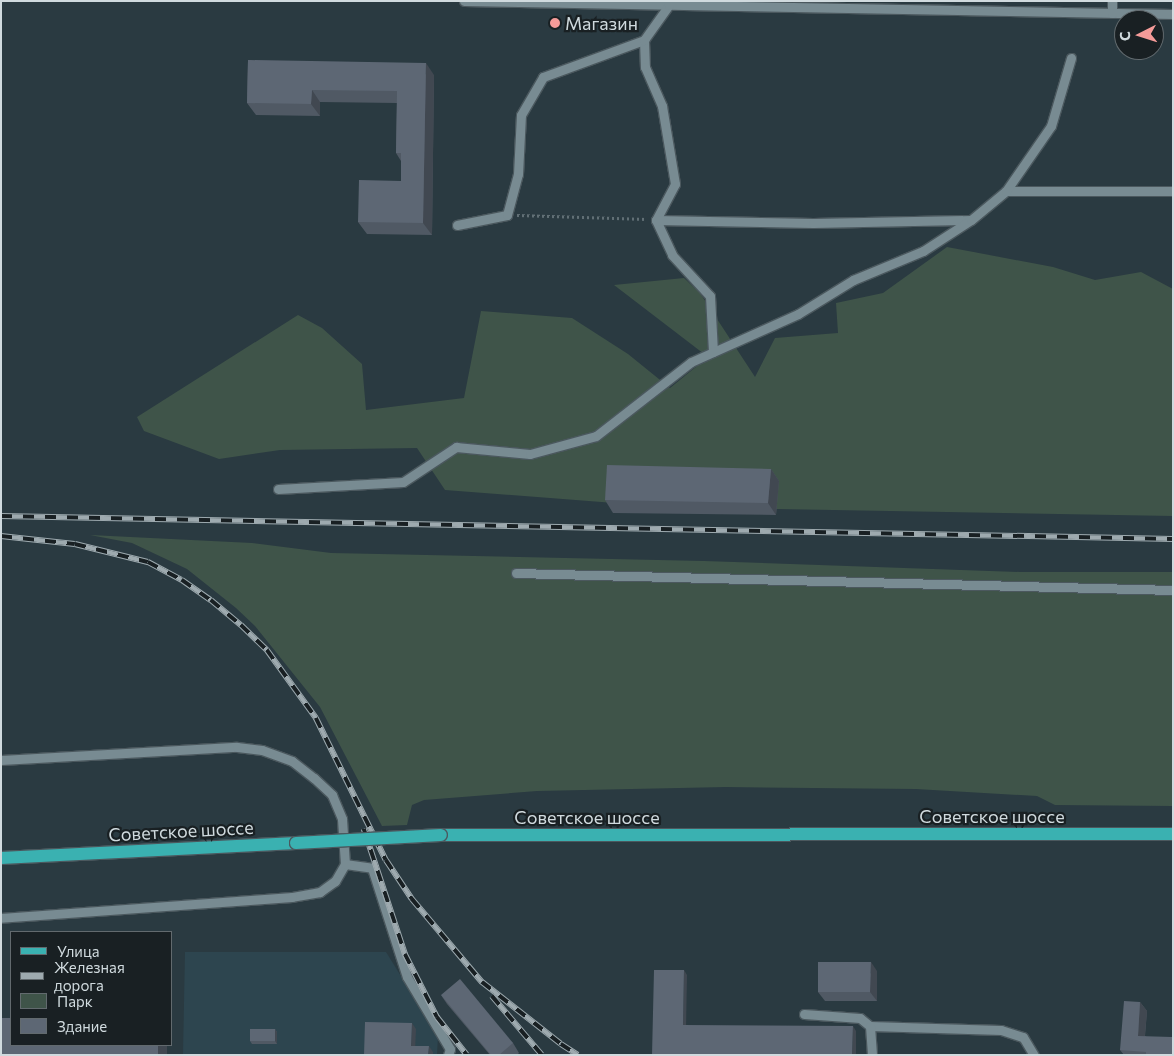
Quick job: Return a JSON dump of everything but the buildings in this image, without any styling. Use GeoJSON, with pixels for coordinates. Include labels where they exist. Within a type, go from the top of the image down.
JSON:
{"type":"FeatureCollection","features":[{"type":"Feature","properties":{"kind":"main road","name":"Советское шоссе"},"geometry":{"type":"LineString","coordinates":[[1,858],[441,835],[1173,834]]}},
{"type":"Feature","properties":{"kind":"street"},"geometry":{"type":"LineString","coordinates":[[464,1],[669,3],[1173,14]]}},
{"type":"Feature","properties":{"kind":"street"},"geometry":{"type":"LineString","coordinates":[[1112,1],[1112,13]]}},
{"type":"Feature","properties":{"kind":"street"},"geometry":{"type":"LineString","coordinates":[[457,225],[507,215],[518,174],[521,115],[543,77],[644,40],[669,3]]}},
{"type":"Feature","properties":{"kind":"street"},"geometry":{"type":"LineString","coordinates":[[644,40],[645,67],[662,106],[675,184],[656,220]]}},
{"type":"Feature","properties":{"kind":"street"},"geometry":{"type":"LineString","coordinates":[[278,489],[404,482],[456,447],[530,454],[596,436],[691,362],[798,314],[853,280],[923,251],[970,220],[1006,191],[1051,126],[1071,58]]}},
{"type":"Feature","properties":{"kind":"street"},"geometry":{"type":"LineString","coordinates":[[1006,191],[1173,191]]}},
{"type":"Feature","properties":{"kind":"street"},"geometry":{"type":"LineString","coordinates":[[656,220],[812,223],[970,220]]}},
{"type":"Feature","properties":{"kind":"street"},"geometry":{"type":"LineString","coordinates":[[656,220],[672,255],[710,296],[712,352]]}},
{"type":"Feature","properties":{"kind":"street"},"geometry":{"type":"LineString","coordinates":[[516,572],[1173,590]]}},
{"type":"Feature","properties":{"kind":"street"},"geometry":{"type":"LineString","coordinates":[[1,760],[237,747],[262,750],[292,761],[314,778],[332,796],[342,819],[345,864],[335,882],[320,892],[292,897],[1,918]]}},
{"type":"Feature","properties":{"kind":"street"},"geometry":{"type":"LineString","coordinates":[[345,864],[372,868],[406,977],[450,1049],[448,1055]]}},
{"type":"Feature","properties":{"kind":"street"},"geometry":{"type":"LineString","coordinates":[[804,1014],[860,1018],[870,1026],[1001,1030],[1023,1037],[1034,1055]]}},
{"type":"Feature","properties":{"kind":"street"},"geometry":{"type":"LineString","coordinates":[[870,1026],[872,1055]]}},
{"type":"Feature","properties":{"kind":"path"},"geometry":{"type":"LineString","coordinates":[[507,215],[656,220]]}},
{"type":"Feature","properties":{"kind":"shaded area"},"geometry":{"type":"Polygon","coordinates":[[[185,952],[386,952],[438,1036],[437,1055],[183,1055],[185,952]]]}},
{"type":"Feature","properties":{"kind":"green space"},"geometry":{"type":"Polygon","coordinates":[[[947,247],[1053,267],[1095,280],[1141,272],[1173,289],[1173,516],[666,507],[445,490],[417,448],[280,450],[219,459],[144,431],[137,417],[298,315],[322,328],[362,364],[366,410],[464,398],[481,311],[572,318],[628,354],[670,388],[708,357],[614,285],[684,278],[700,293],[755,377],[775,338],[838,333],[836,303],[883,293],[947,247]]]}},
{"type":"Feature","properties":{"kind":"green space"},"geometry":{"type":"Polygon","coordinates":[[[90,535],[252,543],[331,553],[704,561],[1020,572],[1173,572],[1173,806],[1055,805],[1037,796],[916,789],[726,787],[537,791],[424,800],[412,805],[407,825],[382,826],[320,707],[255,626],[236,608],[187,569],[132,543],[90,535]]]}},
{"type":"Feature","properties":{"kind":"railway"},"geometry":{"type":"LineString","coordinates":[[1,516],[1173,539]]}},
{"type":"Feature","properties":{"kind":"railway"},"geometry":{"type":"LineString","coordinates":[[1,536],[75,544],[148,562],[182,580],[211,600],[241,625],[267,650],[316,718],[386,860],[412,899],[482,982],[561,1044],[578,1055]]}},
{"type":"Feature","properties":{"kind":"railway"},"geometry":{"type":"LineString","coordinates":[[364,829],[405,954],[437,1017],[467,1055]]}},
{"type":"Feature","properties":{"kind":"railway"},"geometry":{"type":"LineString","coordinates":[[492,996],[542,1055]]}},
{"type":"Feature","properties":{"kind":"place","name":"Магазин"},"geometry":{"type":"Point","coordinates":[555,23]}}]}
